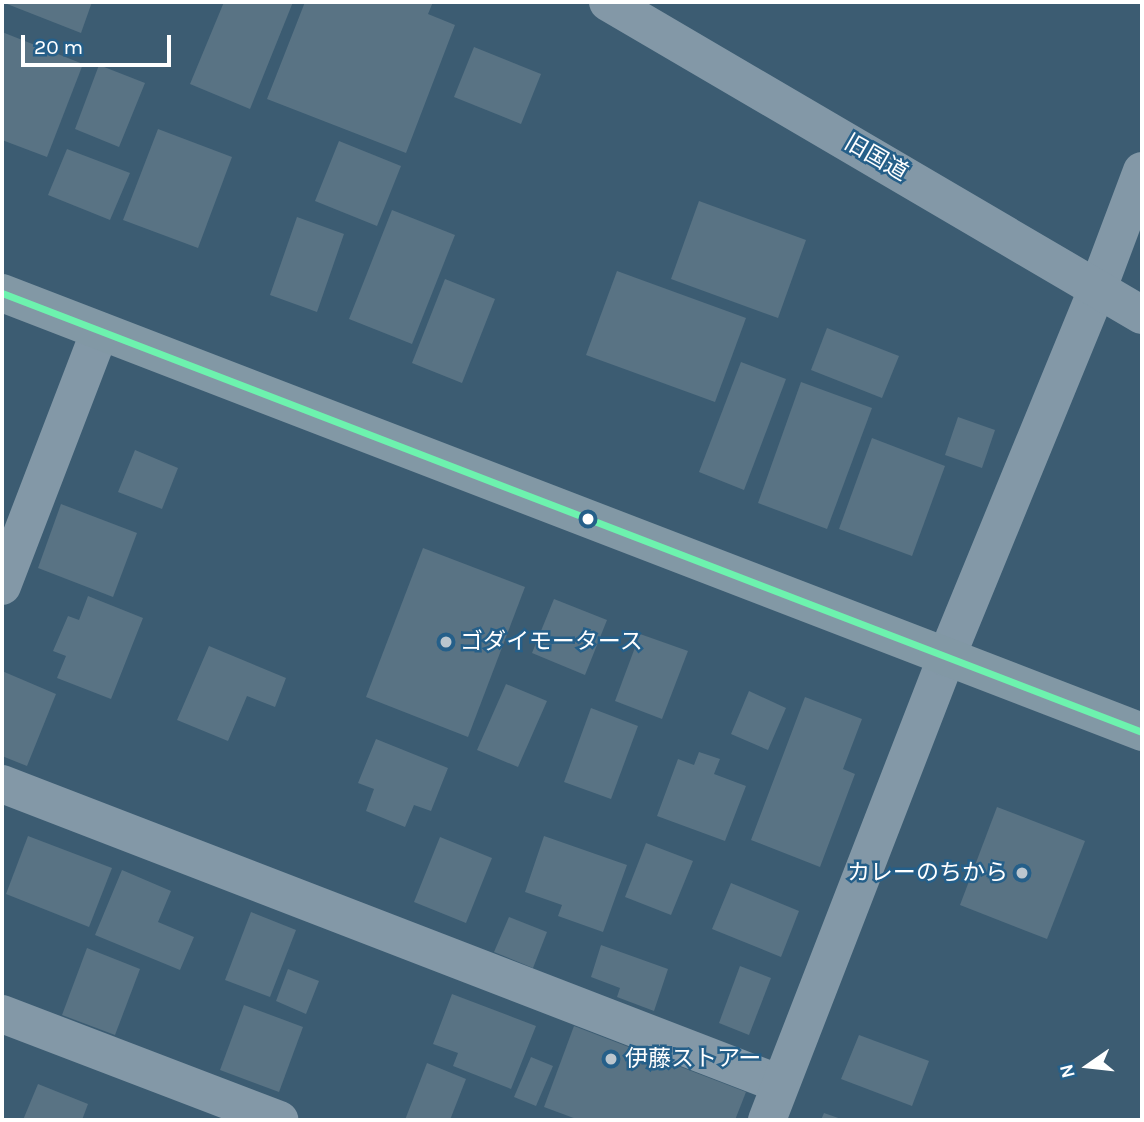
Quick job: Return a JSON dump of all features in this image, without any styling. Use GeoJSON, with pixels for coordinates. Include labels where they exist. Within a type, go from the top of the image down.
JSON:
{"type":"FeatureCollection","features":[{"type":"Feature","properties":{"kind":"highway"},"geometry":{"type":"LineString","coordinates":[[2,293],[1142,732]]}},
{"type":"Feature","properties":{"kind":"street","name":"旧国道"},"geometry":{"type":"LineString","coordinates":[[608,2],[1142,315]]}},
{"type":"Feature","properties":{"kind":"street"},"geometry":{"type":"LineString","coordinates":[[767,1120],[946,658],[1098,288],[1142,171]]}},
{"type":"Feature","properties":{"kind":"street"},"geometry":{"type":"LineString","coordinates":[[2,586],[100,331]]}},
{"type":"Feature","properties":{"kind":"street"},"geometry":{"type":"LineString","coordinates":[[2,784],[780,1084]]}},
{"type":"Feature","properties":{"kind":"street"},"geometry":{"type":"LineString","coordinates":[[2,1014],[279,1120]]}},
{"type":"Feature","properties":{"kind":"building"},"geometry":{"type":"Polygon","coordinates":[[[2,2],[92,2],[81,33],[2,2]]]}},
{"type":"Feature","properties":{"kind":"building"},"geometry":{"type":"Polygon","coordinates":[[[224,2],[293,2],[250,109],[190,84],[224,2]]]}},
{"type":"Feature","properties":{"kind":"building"},"geometry":{"type":"Polygon","coordinates":[[[305,2],[433,2],[428,14],[455,25],[406,153],[267,99],[305,2]]]}},
{"type":"Feature","properties":{"kind":"building"},"geometry":{"type":"Polygon","coordinates":[[[2,32],[83,64],[47,157],[2,140],[2,32]]]}},
{"type":"Feature","properties":{"kind":"building"},"geometry":{"type":"Polygon","coordinates":[[[474,47],[541,74],[521,124],[454,97],[474,47]]]}},
{"type":"Feature","properties":{"kind":"building"},"geometry":{"type":"Polygon","coordinates":[[[99,65],[145,83],[119,147],[75,129],[99,65]]]}},
{"type":"Feature","properties":{"kind":"building"},"geometry":{"type":"Polygon","coordinates":[[[158,129],[232,157],[198,248],[123,220],[158,129]]]}},
{"type":"Feature","properties":{"kind":"building"},"geometry":{"type":"Polygon","coordinates":[[[339,141],[401,166],[377,226],[315,201],[339,141]]]}},
{"type":"Feature","properties":{"kind":"building"},"geometry":{"type":"Polygon","coordinates":[[[67,149],[130,173],[110,220],[48,195],[67,149]]]}},
{"type":"Feature","properties":{"kind":"building"},"geometry":{"type":"Polygon","coordinates":[[[699,201],[806,240],[778,318],[671,279],[699,201]]]}},
{"type":"Feature","properties":{"kind":"building"},"geometry":{"type":"Polygon","coordinates":[[[392,210],[455,235],[412,344],[349,319],[392,210]]]}},
{"type":"Feature","properties":{"kind":"building"},"geometry":{"type":"Polygon","coordinates":[[[297,217],[344,234],[317,312],[270,295],[297,217]]]}},
{"type":"Feature","properties":{"kind":"building"},"geometry":{"type":"Polygon","coordinates":[[[617,271],[746,318],[715,402],[586,355],[617,271]]]}},
{"type":"Feature","properties":{"kind":"building"},"geometry":{"type":"Polygon","coordinates":[[[445,279],[495,299],[462,383],[412,363],[445,279]]]}},
{"type":"Feature","properties":{"kind":"building"},"geometry":{"type":"Polygon","coordinates":[[[827,328],[899,356],[882,398],[811,370],[827,328]]]}},
{"type":"Feature","properties":{"kind":"building"},"geometry":{"type":"Polygon","coordinates":[[[741,362],[786,379],[744,490],[699,472],[741,362]]]}},
{"type":"Feature","properties":{"kind":"building"},"geometry":{"type":"Polygon","coordinates":[[[801,382],[872,408],[827,529],[758,503],[801,382]]]}},
{"type":"Feature","properties":{"kind":"building"},"geometry":{"type":"Polygon","coordinates":[[[958,417],[995,430],[982,468],[945,455],[958,417]]]}},
{"type":"Feature","properties":{"kind":"building"},"geometry":{"type":"Polygon","coordinates":[[[872,438],[945,466],[912,556],[839,529],[872,438]]]}},
{"type":"Feature","properties":{"kind":"building"},"geometry":{"type":"Polygon","coordinates":[[[135,450],[178,468],[162,509],[118,492],[135,450]]]}},
{"type":"Feature","properties":{"kind":"building"},"geometry":{"type":"Polygon","coordinates":[[[61,504],[137,533],[113,597],[38,568],[61,504]]]}},
{"type":"Feature","properties":{"kind":"building","name":"ゴダイモータース"},"geometry":{"type":"Polygon","coordinates":[[[423,548],[525,587],[468,737],[366,697],[423,548]]]}},
{"type":"Feature","properties":{"kind":"building"},"geometry":{"type":"Polygon","coordinates":[[[88,596],[143,618],[111,699],[57,678],[66,656],[53,651],[68,616],[79,620],[88,596]]]}},
{"type":"Feature","properties":{"kind":"building"},"geometry":{"type":"Polygon","coordinates":[[[554,599],[607,620],[585,675],[532,653],[554,599]]]}},
{"type":"Feature","properties":{"kind":"building"},"geometry":{"type":"Polygon","coordinates":[[[640,634],[688,651],[662,719],[615,701],[640,634]]]}},
{"type":"Feature","properties":{"kind":"building"},"geometry":{"type":"Polygon","coordinates":[[[209,646],[286,678],[275,707],[247,696],[228,741],[177,720],[209,646]]]}},
{"type":"Feature","properties":{"kind":"building"},"geometry":{"type":"Polygon","coordinates":[[[2,671],[56,694],[27,766],[2,756],[2,671]]]}},
{"type":"Feature","properties":{"kind":"building"},"geometry":{"type":"Polygon","coordinates":[[[506,684],[547,701],[518,767],[477,750],[506,684]]]}},
{"type":"Feature","properties":{"kind":"building"},"geometry":{"type":"Polygon","coordinates":[[[749,691],[786,708],[768,750],[731,734],[749,691]]]}},
{"type":"Feature","properties":{"kind":"building"},"geometry":{"type":"Polygon","coordinates":[[[805,697],[862,719],[843,769],[855,774],[820,867],[751,840],[805,697]]]}},
{"type":"Feature","properties":{"kind":"building"},"geometry":{"type":"Polygon","coordinates":[[[591,708],[638,726],[611,799],[564,782],[591,708]]]}},
{"type":"Feature","properties":{"kind":"building"},"geometry":{"type":"Polygon","coordinates":[[[376,739],[448,768],[431,811],[414,805],[405,827],[366,811],[374,789],[358,783],[376,739]]]}},
{"type":"Feature","properties":{"kind":"building"},"geometry":{"type":"Polygon","coordinates":[[[699,752],[720,759],[714,774],[746,786],[725,841],[657,816],[678,759],[694,765],[699,752]]]}},
{"type":"Feature","properties":{"kind":"building","name":"カレーのちから"},"geometry":{"type":"Polygon","coordinates":[[[997,807],[1085,841],[1047,939],[960,905],[997,807]]]}},
{"type":"Feature","properties":{"kind":"building"},"geometry":{"type":"Polygon","coordinates":[[[28,836],[112,868],[89,927],[6,894],[28,836]]]}},
{"type":"Feature","properties":{"kind":"building"},"geometry":{"type":"Polygon","coordinates":[[[544,836],[627,865],[603,932],[558,916],[562,905],[525,892],[544,836]]]}},
{"type":"Feature","properties":{"kind":"building"},"geometry":{"type":"Polygon","coordinates":[[[440,837],[492,858],[466,923],[414,902],[440,837]]]}},
{"type":"Feature","properties":{"kind":"building"},"geometry":{"type":"Polygon","coordinates":[[[646,843],[693,861],[671,915],[625,897],[646,843]]]}},
{"type":"Feature","properties":{"kind":"building"},"geometry":{"type":"Polygon","coordinates":[[[122,870],[171,891],[158,922],[194,937],[180,970],[95,935],[122,870]]]}},
{"type":"Feature","properties":{"kind":"building"},"geometry":{"type":"Polygon","coordinates":[[[731,883],[799,911],[781,957],[712,929],[731,883]]]}},
{"type":"Feature","properties":{"kind":"building"},"geometry":{"type":"Polygon","coordinates":[[[251,912],[296,930],[270,997],[225,980],[251,912]]]}},
{"type":"Feature","properties":{"kind":"building"},"geometry":{"type":"Polygon","coordinates":[[[509,917],[547,932],[533,968],[494,952],[509,917]]]}},
{"type":"Feature","properties":{"kind":"building"},"geometry":{"type":"Polygon","coordinates":[[[601,945],[668,969],[654,1011],[617,997],[620,988],[591,977],[601,945]]]}},
{"type":"Feature","properties":{"kind":"building"},"geometry":{"type":"Polygon","coordinates":[[[87,948],[140,969],[115,1035],[62,1015],[87,948]]]}},
{"type":"Feature","properties":{"kind":"building"},"geometry":{"type":"Polygon","coordinates":[[[740,966],[771,978],[749,1035],[719,1023],[740,966]]]}},
{"type":"Feature","properties":{"kind":"building"},"geometry":{"type":"Polygon","coordinates":[[[288,969],[319,981],[306,1014],[276,1001],[288,969]]]}},
{"type":"Feature","properties":{"kind":"building"},"geometry":{"type":"Polygon","coordinates":[[[452,994],[536,1026],[511,1089],[453,1066],[458,1053],[433,1044],[452,994]]]}},
{"type":"Feature","properties":{"kind":"building"},"geometry":{"type":"Polygon","coordinates":[[[244,1005],[303,1027],[279,1092],[220,1070],[244,1005]]]}},
{"type":"Feature","properties":{"kind":"building","name":"伊藤ストアー"},"geometry":{"type":"Polygon","coordinates":[[[574,1026],[746,1092],[735,1120],[579,1120],[544,1107],[574,1026]]]}},
{"type":"Feature","properties":{"kind":"building"},"geometry":{"type":"Polygon","coordinates":[[[859,1035],[929,1061],[912,1106],[841,1079],[859,1035]]]}},
{"type":"Feature","properties":{"kind":"building"},"geometry":{"type":"Polygon","coordinates":[[[531,1057],[553,1066],[536,1106],[514,1097],[531,1057]]]}},
{"type":"Feature","properties":{"kind":"building"},"geometry":{"type":"Polygon","coordinates":[[[427,1063],[466,1079],[450,1120],[405,1120],[427,1063]]]}},
{"type":"Feature","properties":{"kind":"building"},"geometry":{"type":"Polygon","coordinates":[[[38,1084],[88,1104],[82,1120],[23,1120],[38,1084]]]}},
{"type":"Feature","properties":{"kind":"building"},"geometry":{"type":"Polygon","coordinates":[[[824,1113],[844,1120],[821,1120],[824,1113]]]}},
{"type":"Feature","properties":{"kind":"transit line"},"geometry":{"type":"LineString","coordinates":[[2,293],[1142,732]]}},
{"type":"Feature","properties":{"kind":"place","name":"ゴダイモータース"},"geometry":{"type":"Point","coordinates":[446,642]}},
{"type":"Feature","properties":{"kind":"place","name":"カレーのちから"},"geometry":{"type":"Point","coordinates":[1022,873]}},
{"type":"Feature","properties":{"kind":"place","name":"伊藤ストアー"},"geometry":{"type":"Point","coordinates":[611,1059]}}]}
